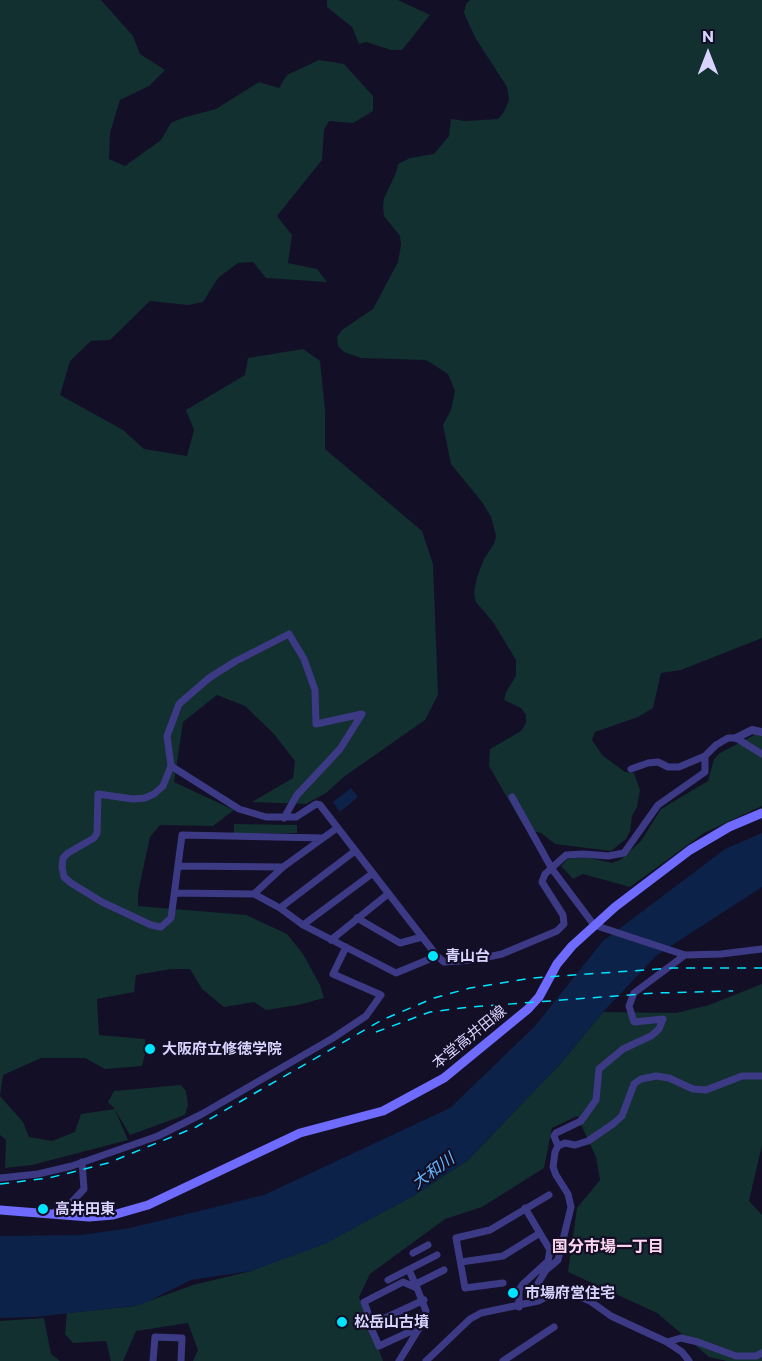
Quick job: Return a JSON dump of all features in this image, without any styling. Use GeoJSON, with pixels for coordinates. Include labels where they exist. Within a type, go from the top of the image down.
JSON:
{"type":"FeatureCollection","features":[{"type":"Feature","properties":{"kind":"main road","name":"本堂高井田線"},"geometry":{"type":"LineString","coordinates":[[0,1210],[89,1217],[113,1215],[148,1205],[300,1133],[369,1116],[416,1094],[444,1078],[528,1009],[539,997],[557,964],[594,925],[690,850],[729,827],[762,813]]}},
{"type":"Feature","properties":{"kind":"street"},"geometry":{"type":"LineString","coordinates":[[284,818],[297,795],[340,749],[362,714],[316,724],[315,690],[303,658],[289,634],[236,661],[209,678],[179,704],[167,736],[171,766],[163,786],[154,794],[133,799],[98,794],[97,833],[84,845],[63,858],[64,877],[102,902],[151,925],[161,927],[171,918],[182,835],[322,838]]}},
{"type":"Feature","properties":{"kind":"street"},"geometry":{"type":"LineString","coordinates":[[631,769],[658,762],[679,767],[705,756],[716,745],[728,738],[736,738],[752,729],[762,732]]}},
{"type":"Feature","properties":{"kind":"street"},"geometry":{"type":"LineString","coordinates":[[736,738],[762,754]]}},
{"type":"Feature","properties":{"kind":"street"},"geometry":{"type":"LineString","coordinates":[[171,766],[239,809],[266,817],[296,817],[316,804],[320,805],[444,962],[474,960],[502,954],[557,931],[564,924],[563,915],[542,882],[545,874],[566,855],[608,856],[624,853],[658,805],[705,772],[705,756]]}},
{"type":"Feature","properties":{"kind":"street"},"geometry":{"type":"LineString","coordinates":[[512,797],[552,869],[594,925],[682,954],[721,954],[762,949]]}},
{"type":"Feature","properties":{"kind":"street"},"geometry":{"type":"LineString","coordinates":[[254,894],[283,867],[337,828]]}},
{"type":"Feature","properties":{"kind":"street"},"geometry":{"type":"LineString","coordinates":[[280,908],[356,851]]}},
{"type":"Feature","properties":{"kind":"street"},"geometry":{"type":"LineString","coordinates":[[178,866],[283,867]]}},
{"type":"Feature","properties":{"kind":"street"},"geometry":{"type":"LineString","coordinates":[[303,925],[373,873]]}},
{"type":"Feature","properties":{"kind":"street"},"geometry":{"type":"LineString","coordinates":[[175,893],[254,894],[280,908],[303,925],[396,973],[437,956]]}},
{"type":"Feature","properties":{"kind":"street"},"geometry":{"type":"LineString","coordinates":[[331,940],[388,894]]}},
{"type":"Feature","properties":{"kind":"street"},"geometry":{"type":"LineString","coordinates":[[357,918],[400,943],[422,937]]}},
{"type":"Feature","properties":{"kind":"street"},"geometry":{"type":"LineString","coordinates":[[0,1178],[38,1174],[82,1162],[158,1136],[333,1038],[366,1016],[381,995],[333,974],[346,947]]}},
{"type":"Feature","properties":{"kind":"street"},"geometry":{"type":"LineString","coordinates":[[558,1146],[554,1136],[556,1133],[581,1121],[596,1100],[599,1070],[623,1049],[651,1036],[662,1024],[663,1019],[634,1023],[629,1006],[634,993],[682,954]]}},
{"type":"Feature","properties":{"kind":"street"},"geometry":{"type":"LineString","coordinates":[[538,1301],[534,1290],[546,1270],[558,1260],[572,1207],[553,1167],[558,1146],[565,1143],[574,1145],[588,1141],[613,1124],[622,1116],[634,1084],[641,1079],[656,1076],[669,1078],[693,1089],[705,1090],[742,1076],[762,1076]]}},
{"type":"Feature","properties":{"kind":"street"},"geometry":{"type":"LineString","coordinates":[[51,1214],[70,1203],[84,1189],[82,1162]]}},
{"type":"Feature","properties":{"kind":"street"},"geometry":{"type":"LineString","coordinates":[[503,1283],[465,1288],[456,1238],[490,1230],[549,1195]]}},
{"type":"Feature","properties":{"kind":"street"},"geometry":{"type":"LineString","coordinates":[[519,1306],[519,1290],[548,1261],[550,1250],[525,1208]]}},
{"type":"Feature","properties":{"kind":"street"},"geometry":{"type":"LineString","coordinates":[[461,1262],[503,1256],[540,1233]]}},
{"type":"Feature","properties":{"kind":"street"},"geometry":{"type":"LineString","coordinates":[[423,1262],[415,1251],[428,1245]]}},
{"type":"Feature","properties":{"kind":"street"},"geometry":{"type":"LineString","coordinates":[[388,1280],[437,1255]]}},
{"type":"Feature","properties":{"kind":"street"},"geometry":{"type":"LineString","coordinates":[[399,1361],[420,1327],[426,1311],[424,1300],[409,1270]]}},
{"type":"Feature","properties":{"kind":"street"},"geometry":{"type":"LineString","coordinates":[[420,1327],[379,1346],[370,1326],[372,1324],[364,1302],[404,1282],[416,1286],[444,1270]]}},
{"type":"Feature","properties":{"kind":"street"},"geometry":{"type":"LineString","coordinates":[[426,1361],[470,1319],[481,1313],[538,1301],[554,1293],[575,1294],[590,1300],[611,1316],[667,1342],[682,1352],[689,1361]]}},
{"type":"Feature","properties":{"kind":"street"},"geometry":{"type":"LineString","coordinates":[[372,1324],[424,1300]]}},
{"type":"Feature","properties":{"kind":"street"},"geometry":{"type":"LineString","coordinates":[[503,1361],[554,1327]]}},
{"type":"Feature","properties":{"kind":"street"},"geometry":{"type":"LineString","coordinates":[[153,1361],[155,1337],[182,1338],[181,1361]]}},
{"type":"Feature","properties":{"kind":"street"},"geometry":{"type":"LineString","coordinates":[[667,1342],[681,1338],[736,1356],[756,1356],[762,1353]]}},
{"type":"Feature","properties":{"kind":"green space"},"geometry":{"type":"Polygon","coordinates":[[[0,0],[101,0],[133,36],[140,54],[165,70],[149,86],[120,100],[110,133],[109,159],[125,166],[161,140],[171,123],[216,109],[259,82],[279,88],[287,75],[319,60],[344,64],[373,96],[373,111],[353,123],[329,121],[324,130],[322,160],[277,216],[292,235],[288,263],[317,269],[327,282],[266,278],[253,262],[238,263],[218,278],[203,302],[188,305],[150,301],[110,340],[91,341],[70,361],[60,395],[123,430],[144,449],[187,456],[194,430],[186,410],[245,375],[248,358],[303,349],[320,361],[325,410],[325,449],[422,531],[433,564],[438,695],[425,720],[345,776],[326,793],[306,804],[252,802],[293,778],[295,761],[274,734],[245,706],[217,695],[183,722],[174,782],[234,810],[213,826],[160,825],[150,837],[138,893],[138,906],[246,915],[287,934],[303,954],[320,985],[324,998],[266,1010],[254,1002],[224,1007],[202,989],[190,969],[171,969],[136,975],[134,992],[97,999],[99,1035],[145,1039],[142,1066],[105,1069],[85,1058],[41,1058],[3,1075],[0,1096],[0,0]]]}},
{"type":"Feature","properties":{"kind":"green space"},"geometry":{"type":"Polygon","coordinates":[[[327,0],[398,0],[430,15],[402,50],[391,50],[366,42],[359,44],[352,27],[327,7],[327,0]]]}},
{"type":"Feature","properties":{"kind":"green space"},"geometry":{"type":"Polygon","coordinates":[[[470,0],[762,0],[762,638],[681,670],[661,673],[653,708],[638,717],[595,732],[592,740],[602,755],[625,772],[634,773],[640,790],[630,831],[626,839],[611,851],[555,844],[541,833],[532,831],[523,825],[489,766],[490,749],[521,731],[526,723],[526,715],[521,708],[504,700],[516,676],[516,660],[493,622],[476,602],[474,593],[477,577],[496,536],[491,517],[482,502],[451,464],[443,425],[451,410],[455,391],[448,374],[426,360],[361,358],[344,352],[338,346],[337,337],[342,330],[373,309],[398,262],[400,236],[384,216],[383,207],[384,198],[398,164],[410,158],[434,154],[449,136],[451,119],[465,121],[498,119],[509,100],[507,87],[476,39],[464,13],[466,4],[470,0]]]}},
{"type":"Feature","properties":{"kind":"green space"},"geometry":{"type":"Polygon","coordinates":[[[762,731],[762,806],[704,833],[630,887],[583,874],[573,879],[561,866],[567,859],[586,857],[612,863],[620,860],[641,841],[661,809],[708,781],[714,759],[720,753],[762,731]]]}},
{"type":"Feature","properties":{"kind":"green space"},"geometry":{"type":"Polygon","coordinates":[[[234,824],[297,825],[297,833],[234,833],[234,824]]]}},
{"type":"Feature","properties":{"kind":"green space"},"geometry":{"type":"Polygon","coordinates":[[[762,984],[762,1145],[749,1201],[762,1215],[762,1361],[727,1361],[709,1357],[657,1313],[568,1272],[577,1208],[600,1180],[596,1157],[577,1116],[552,1128],[544,1168],[482,1207],[445,1219],[370,1274],[359,1297],[383,1361],[193,1361],[198,1350],[188,1323],[136,1331],[123,1361],[111,1361],[106,1341],[73,1343],[65,1334],[67,1313],[135,1306],[193,1285],[251,1271],[329,1241],[413,1196],[468,1160],[561,1063],[603,1012],[676,1013],[709,1005],[762,984]]]}},
{"type":"Feature","properties":{"kind":"green space"},"geometry":{"type":"Polygon","coordinates":[[[181,1085],[186,1091],[188,1105],[185,1115],[130,1135],[115,1110],[128,1140],[32,1165],[5,1168],[6,1140],[0,1135],[0,1096],[23,1122],[29,1137],[52,1141],[75,1132],[81,1114],[115,1109],[108,1102],[114,1091],[181,1085]]]}},
{"type":"Feature","properties":{"kind":"green space"},"geometry":{"type":"Polygon","coordinates":[[[44,1318],[51,1354],[60,1361],[0,1361],[0,1321],[44,1318]]]}},
{"type":"Feature","properties":{"kind":"water"},"geometry":{"type":"Polygon","coordinates":[[[351,788],[358,797],[340,812],[333,802],[351,788]]]}},
{"type":"Feature","properties":{"kind":"water","name":"大和川"},"geometry":{"type":"Polygon","coordinates":[[[762,833],[762,887],[657,955],[603,1012],[561,1063],[468,1160],[413,1196],[325,1244],[251,1271],[191,1280],[141,1305],[35,1317],[0,1318],[0,1236],[82,1235],[130,1228],[264,1195],[450,1108],[534,1027],[603,941],[725,849],[762,833]]]}},
{"type":"Feature","properties":{"kind":"railway"},"geometry":{"type":"LineString","coordinates":[[0,1184],[49,1178],[108,1163],[196,1127],[382,1020],[434,998],[470,988],[532,978],[672,968],[762,968]]}},
{"type":"Feature","properties":{"kind":"railway"},"geometry":{"type":"LineString","coordinates":[[376,1032],[430,1012],[470,1007],[655,993],[733,991]]}},
{"type":"Feature","properties":{"kind":"place","name":"青山台"},"geometry":{"type":"Point","coordinates":[433,956]}},
{"type":"Feature","properties":{"kind":"place","name":"大阪府立修徳学院"},"geometry":{"type":"Point","coordinates":[150,1049]}},
{"type":"Feature","properties":{"kind":"place","name":"高井田東"},"geometry":{"type":"Point","coordinates":[43,1209]}},
{"type":"Feature","properties":{"kind":"place","name":"市場府営住宅"},"geometry":{"type":"Point","coordinates":[513,1293]}},
{"type":"Feature","properties":{"kind":"place","name":"松岳山古墳"},"geometry":{"type":"Point","coordinates":[342,1322]}},
{"type":"Feature","properties":{"kind":"district","name":"国分市場一丁目"},"geometry":{"type":"Point","coordinates":[608,1247]}}]}
